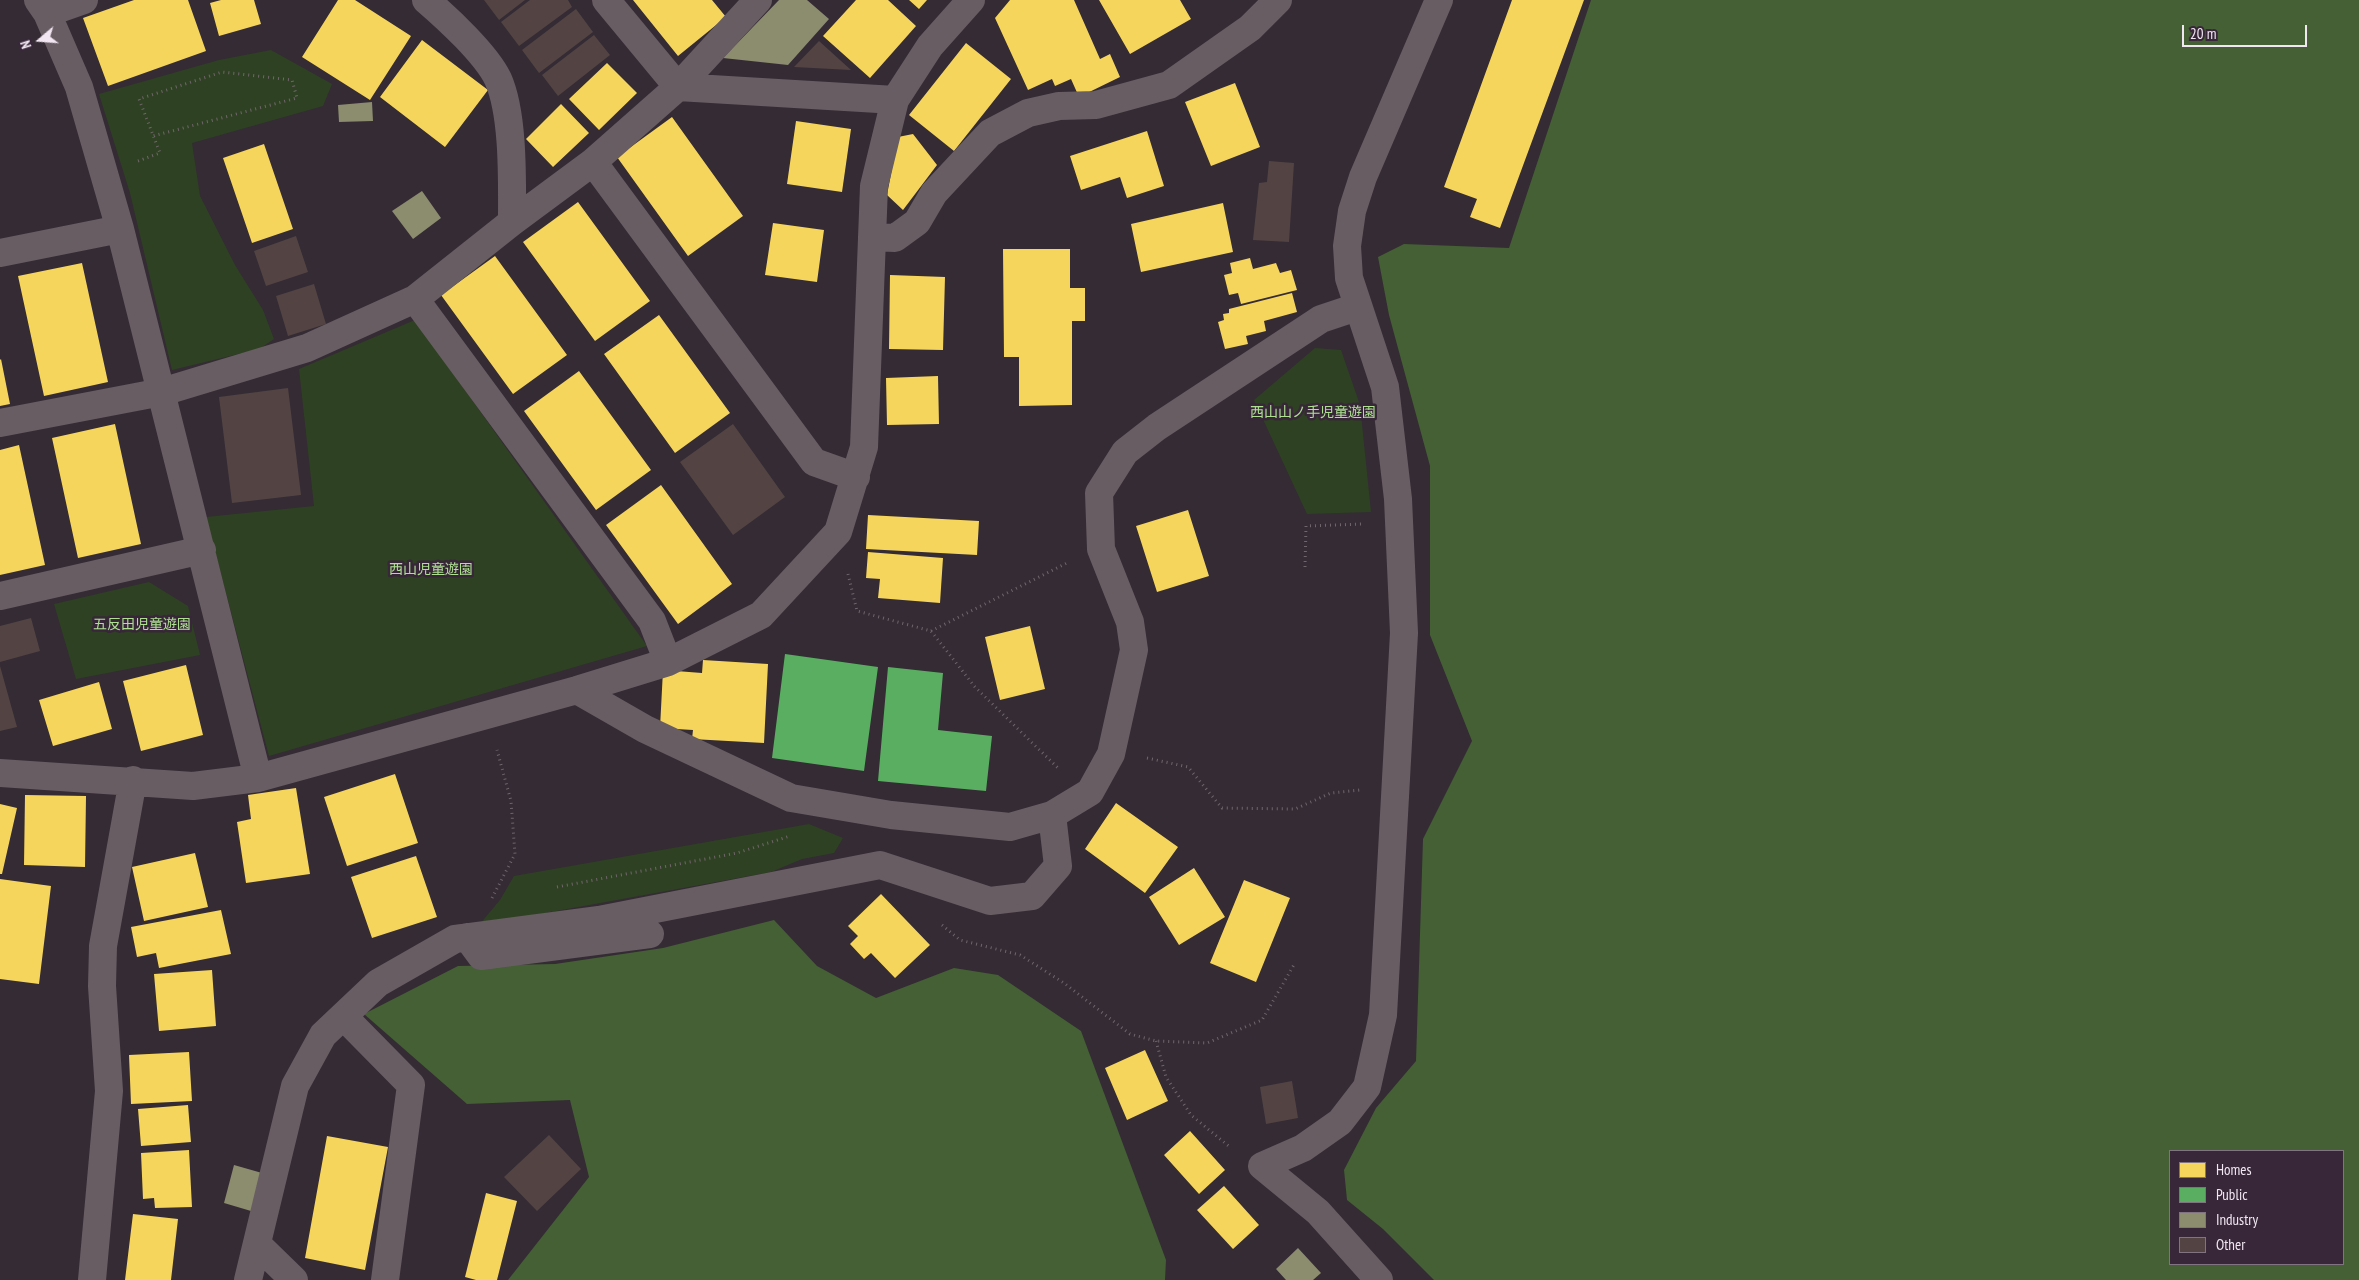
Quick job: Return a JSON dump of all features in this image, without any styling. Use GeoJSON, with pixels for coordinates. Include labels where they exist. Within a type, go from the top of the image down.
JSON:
{"type":"FeatureCollection","features":[{"type":"Feature","properties":{"kind":"street"},"geometry":{"type":"LineString","coordinates":[[84,0],[43,6],[79,87],[105,174],[162,392],[258,778]]}},
{"type":"Feature","properties":{"kind":"street"},"geometry":{"type":"LineString","coordinates":[[426,0],[447,18],[497,76],[501,88],[510,144],[512,222]]}},
{"type":"Feature","properties":{"kind":"street"},"geometry":{"type":"LineString","coordinates":[[606,0],[678,87],[895,100]]}},
{"type":"Feature","properties":{"kind":"street"},"geometry":{"type":"LineString","coordinates":[[0,423],[162,392],[306,348],[414,299],[512,222],[593,162],[678,87],[758,0]]}},
{"type":"Feature","properties":{"kind":"street"},"geometry":{"type":"LineString","coordinates":[[0,773],[133,780],[194,786],[258,778],[577,690],[668,662],[761,615],[838,532],[864,447],[874,186],[895,100],[930,46],[971,0]]}},
{"type":"Feature","properties":{"kind":"street"},"geometry":{"type":"LineString","coordinates":[[872,237],[895,238],[917,222],[934,193],[990,132],[1028,113],[1059,106],[1096,105],[1169,85],[1250,28],[1278,0]]}},
{"type":"Feature","properties":{"kind":"street"},"geometry":{"type":"LineString","coordinates":[[1379,1280],[1318,1212],[1262,1166],[1303,1148],[1340,1122],[1367,1087],[1383,1015],[1404,634],[1398,499],[1385,387],[1349,278],[1347,246],[1352,211],[1364,177],[1439,0]]}},
{"type":"Feature","properties":{"kind":"street"},"geometry":{"type":"LineString","coordinates":[[593,162],[814,462],[856,477]]}},
{"type":"Feature","properties":{"kind":"street"},"geometry":{"type":"LineString","coordinates":[[0,253],[120,229]]}},
{"type":"Feature","properties":{"kind":"street"},"geometry":{"type":"LineString","coordinates":[[414,299],[652,621],[668,662]]}},
{"type":"Feature","properties":{"kind":"street"},"geometry":{"type":"LineString","coordinates":[[577,690],[644,729],[791,798],[891,815],[1010,827],[1052,815],[1090,792],[1112,750],[1134,650],[1130,622],[1101,549],[1099,493],[1125,452],[1157,427],[1321,319],[1357,307]]}},
{"type":"Feature","properties":{"kind":"street"},"geometry":{"type":"LineString","coordinates":[[0,596],[202,550]]}},
{"type":"Feature","properties":{"kind":"street"},"geometry":{"type":"LineString","coordinates":[[92,1280],[109,1092],[102,986],[103,946],[133,780]]}},
{"type":"Feature","properties":{"kind":"street"},"geometry":{"type":"LineString","coordinates":[[248,1280],[295,1086],[323,1036],[378,982],[455,939],[599,920],[880,865],[990,901],[1032,896],[1058,866],[1052,815]]}},
{"type":"Feature","properties":{"kind":"street"},"geometry":{"type":"LineString","coordinates":[[467,937],[481,956],[650,934]]}},
{"type":"Feature","properties":{"kind":"street"},"geometry":{"type":"LineString","coordinates":[[343,1016],[411,1085],[385,1280]]}},
{"type":"Feature","properties":{"kind":"street"},"geometry":{"type":"LineString","coordinates":[[257,1244],[294,1280]]}},
{"type":"Feature","properties":{"kind":"path"},"geometry":{"type":"LineString","coordinates":[[105,174],[160,153],[153,136],[139,99],[222,72],[292,80],[296,98],[153,136]]}},
{"type":"Feature","properties":{"kind":"path"},"geometry":{"type":"LineString","coordinates":[[1305,567],[1306,526],[1398,523]]}},
{"type":"Feature","properties":{"kind":"path"},"geometry":{"type":"LineString","coordinates":[[838,532],[857,612],[931,631],[975,687],[1062,772],[1090,792]]}},
{"type":"Feature","properties":{"kind":"path"},"geometry":{"type":"LineString","coordinates":[[931,631],[1069,562]]}},
{"type":"Feature","properties":{"kind":"path"},"geometry":{"type":"LineString","coordinates":[[481,717],[494,738],[511,801],[516,854],[491,899],[501,897]]}},
{"type":"Feature","properties":{"kind":"path"},"geometry":{"type":"LineString","coordinates":[[1112,750],[1188,767],[1222,808],[1295,809],[1331,793],[1396,786]]}},
{"type":"Feature","properties":{"kind":"path"},"geometry":{"type":"LineString","coordinates":[[548,888],[737,853],[797,834]]}},
{"type":"Feature","properties":{"kind":"path"},"geometry":{"type":"LineString","coordinates":[[938,922],[960,940],[1020,955],[1064,983],[1130,1034],[1156,1041],[1207,1043],[1262,1020],[1295,963]]}},
{"type":"Feature","properties":{"kind":"path"},"geometry":{"type":"LineString","coordinates":[[1156,1041],[1166,1077],[1192,1115],[1233,1150],[1262,1166]]}},
{"type":"Feature","properties":{"kind":"green space"},"geometry":{"type":"Polygon","coordinates":[[[1591,0],[2359,0],[2359,1280],[1434,1280],[1383,1229],[1347,1200],[1344,1170],[1376,1108],[1416,1061],[1423,839],[1472,741],[1430,635],[1430,466],[1389,315],[1378,257],[1404,244],[1509,248],[1591,0]]]}},
{"type":"Feature","properties":{"kind":"green space"},"geometry":{"type":"Polygon","coordinates":[[[271,50],[332,84],[323,106],[192,143],[200,196],[235,265],[263,310],[274,339],[259,349],[172,370],[130,193],[99,94],[219,60],[271,50]]]}},
{"type":"Feature","properties":{"kind":"green space","name":"西山児童遊園"},"geometry":{"type":"Polygon","coordinates":[[[415,320],[647,646],[269,756],[206,517],[314,506],[299,369],[415,320]]]}},
{"type":"Feature","properties":{"kind":"green space","name":"西山山ノ手児童遊園"},"geometry":{"type":"Polygon","coordinates":[[[1315,348],[1341,350],[1360,405],[1371,512],[1307,514],[1254,400],[1315,348]]]}},
{"type":"Feature","properties":{"kind":"green space","name":"五反田児童遊園"},"geometry":{"type":"Polygon","coordinates":[[[149,582],[188,606],[200,655],[76,679],[54,604],[149,582]]]}},
{"type":"Feature","properties":{"kind":"green space"},"geometry":{"type":"Polygon","coordinates":[[[809,824],[843,838],[834,853],[802,859],[771,872],[479,925],[500,900],[514,876],[809,824]]]}},
{"type":"Feature","properties":{"kind":"green space"},"geometry":{"type":"Polygon","coordinates":[[[774,920],[817,966],[876,998],[954,968],[998,975],[1081,1031],[1166,1260],[1165,1280],[508,1280],[589,1177],[570,1100],[467,1104],[364,1014],[458,966],[555,964],[663,948],[774,920]]]}},
{"type":"Feature","properties":{"kind":"building: Homes"},"geometry":{"type":"Polygon","coordinates":[[[134,0],[188,0],[206,51],[108,86],[83,18],[134,0]]]}},
{"type":"Feature","properties":{"kind":"building: Homes"},"geometry":{"type":"Polygon","coordinates":[[[221,0],[254,0],[261,24],[219,36],[210,3],[221,0]]]}},
{"type":"Feature","properties":{"kind":"building: Homes"},"geometry":{"type":"Polygon","coordinates":[[[338,0],[355,0],[411,36],[370,100],[302,57],[338,0]]]}},
{"type":"Feature","properties":{"kind":"building: Homes"},"geometry":{"type":"Polygon","coordinates":[[[633,0],[712,0],[726,17],[678,56],[633,0]]]}},
{"type":"Feature","properties":{"kind":"building: Homes"},"geometry":{"type":"Polygon","coordinates":[[[856,0],[888,0],[916,26],[870,78],[823,36],[856,0]]]}},
{"type":"Feature","properties":{"kind":"building: Homes"},"geometry":{"type":"Polygon","coordinates":[[[909,0],[927,0],[919,9],[909,0]]]}},
{"type":"Feature","properties":{"kind":"building: Homes"},"geometry":{"type":"Polygon","coordinates":[[[1010,0],[1074,0],[1100,59],[1110,54],[1120,77],[1079,97],[1071,79],[1055,86],[1052,79],[1028,90],[995,18],[1010,0]]]}},
{"type":"Feature","properties":{"kind":"building: Homes"},"geometry":{"type":"Polygon","coordinates":[[[1099,0],[1180,0],[1191,19],[1130,54],[1099,0]]]}},
{"type":"Feature","properties":{"kind":"building: Homes"},"geometry":{"type":"Polygon","coordinates":[[[1512,0],[1584,0],[1500,228],[1470,217],[1477,199],[1444,187],[1512,0]]]}},
{"type":"Feature","properties":{"kind":"building: Homes"},"geometry":{"type":"Polygon","coordinates":[[[422,40],[488,90],[445,147],[380,97],[422,40]]]}},
{"type":"Feature","properties":{"kind":"building: Homes"},"geometry":{"type":"Polygon","coordinates":[[[966,43],[1011,79],[954,151],[909,115],[966,43]]]}},
{"type":"Feature","properties":{"kind":"building: Homes"},"geometry":{"type":"Polygon","coordinates":[[[607,63],[637,93],[599,130],[569,99],[607,63]]]}},
{"type":"Feature","properties":{"kind":"building: Homes"},"geometry":{"type":"Polygon","coordinates":[[[1235,83],[1260,147],[1211,166],[1185,102],[1235,83]]]}},
{"type":"Feature","properties":{"kind":"building: Homes"},"geometry":{"type":"Polygon","coordinates":[[[561,104],[589,133],[553,167],[526,139],[561,104]]]}},
{"type":"Feature","properties":{"kind":"building: Homes"},"geometry":{"type":"Polygon","coordinates":[[[672,117],[743,216],[688,256],[617,157],[672,117]]]}},
{"type":"Feature","properties":{"kind":"building: Homes"},"geometry":{"type":"Polygon","coordinates":[[[796,121],[851,129],[842,192],[787,184],[796,121]]]}},
{"type":"Feature","properties":{"kind":"building: Homes"},"geometry":{"type":"Polygon","coordinates":[[[1147,131],[1164,186],[1127,198],[1120,177],[1081,190],[1070,156],[1147,131]]]}},
{"type":"Feature","properties":{"kind":"building: Homes"},"geometry":{"type":"Polygon","coordinates":[[[913,134],[937,165],[903,210],[887,195],[898,137],[913,134]]]}},
{"type":"Feature","properties":{"kind":"building: Homes"},"geometry":{"type":"Polygon","coordinates":[[[264,144],[293,229],[252,243],[223,158],[264,144]]]}},
{"type":"Feature","properties":{"kind":"building: Homes"},"geometry":{"type":"Polygon","coordinates":[[[578,202],[650,301],[595,341],[523,242],[578,202]]]}},
{"type":"Feature","properties":{"kind":"building: Homes"},"geometry":{"type":"Polygon","coordinates":[[[1223,203],[1233,252],[1141,272],[1131,224],[1223,203]]]}},
{"type":"Feature","properties":{"kind":"building: Homes"},"geometry":{"type":"Polygon","coordinates":[[[773,223],[824,230],[817,282],[765,275],[773,223]]]}},
{"type":"Feature","properties":{"kind":"building: Homes"},"geometry":{"type":"Polygon","coordinates":[[[1003,249],[1070,249],[1070,288],[1085,288],[1085,321],[1072,321],[1072,405],[1019,406],[1019,357],[1004,357],[1003,249]]]}},
{"type":"Feature","properties":{"kind":"building: Homes"},"geometry":{"type":"Polygon","coordinates":[[[495,256],[567,355],[513,394],[441,295],[495,256]]]}},
{"type":"Feature","properties":{"kind":"building: Homes"},"geometry":{"type":"Polygon","coordinates":[[[1250,258],[1253,269],[1276,263],[1280,273],[1291,270],[1297,290],[1241,304],[1238,293],[1229,295],[1224,275],[1232,273],[1230,263],[1250,258]]]}},
{"type":"Feature","properties":{"kind":"building: Homes"},"geometry":{"type":"Polygon","coordinates":[[[82,263],[108,382],[44,396],[18,276],[82,263]]]}},
{"type":"Feature","properties":{"kind":"building: Homes"},"geometry":{"type":"Polygon","coordinates":[[[890,275],[945,277],[943,350],[889,349],[890,275]]]}},
{"type":"Feature","properties":{"kind":"building: Homes"},"geometry":{"type":"Polygon","coordinates":[[[1292,293],[1297,312],[1264,321],[1266,331],[1246,336],[1248,344],[1225,349],[1218,322],[1224,320],[1223,314],[1229,313],[1229,309],[1292,293]]]}},
{"type":"Feature","properties":{"kind":"building: Homes"},"geometry":{"type":"Polygon","coordinates":[[[659,315],[730,413],[675,453],[604,354],[659,315]]]}},
{"type":"Feature","properties":{"kind":"building: Homes"},"geometry":{"type":"Polygon","coordinates":[[[0,360],[10,404],[0,406],[0,360]]]}},
{"type":"Feature","properties":{"kind":"building: Homes"},"geometry":{"type":"Polygon","coordinates":[[[579,371],[651,470],[596,510],[524,411],[579,371]]]}},
{"type":"Feature","properties":{"kind":"building: Homes"},"geometry":{"type":"Polygon","coordinates":[[[938,376],[939,424],[887,425],[886,378],[938,376]]]}},
{"type":"Feature","properties":{"kind":"building: Homes"},"geometry":{"type":"Polygon","coordinates":[[[115,424],[141,544],[78,558],[52,438],[115,424]]]}},
{"type":"Feature","properties":{"kind":"building: Homes"},"geometry":{"type":"Polygon","coordinates":[[[19,445],[45,565],[0,575],[0,450],[19,445]]]}},
{"type":"Feature","properties":{"kind":"building: Homes"},"geometry":{"type":"Polygon","coordinates":[[[661,485],[732,584],[678,624],[606,525],[661,485]]]}},
{"type":"Feature","properties":{"kind":"building: Homes"},"geometry":{"type":"Polygon","coordinates":[[[1188,510],[1209,576],[1157,592],[1136,526],[1188,510]]]}},
{"type":"Feature","properties":{"kind":"building: Homes"},"geometry":{"type":"Polygon","coordinates":[[[868,515],[979,521],[977,555],[866,549],[868,515]]]}},
{"type":"Feature","properties":{"kind":"building: Homes"},"geometry":{"type":"Polygon","coordinates":[[[868,552],[943,558],[940,603],[878,598],[880,579],[866,578],[868,552]]]}},
{"type":"Feature","properties":{"kind":"building: Homes"},"geometry":{"type":"Polygon","coordinates":[[[1030,626],[1045,689],[1000,700],[985,637],[1030,626]]]}},
{"type":"Feature","properties":{"kind":"building: Homes"},"geometry":{"type":"Polygon","coordinates":[[[703,660],[768,664],[764,743],[692,739],[693,730],[660,728],[663,670],[702,673],[703,660]]]}},
{"type":"Feature","properties":{"kind":"building: Homes"},"geometry":{"type":"Polygon","coordinates":[[[186,665],[203,735],[141,751],[123,681],[186,665]]]}},
{"type":"Feature","properties":{"kind":"building: Homes"},"geometry":{"type":"Polygon","coordinates":[[[99,682],[112,729],[53,746],[39,700],[99,682]]]}},
{"type":"Feature","properties":{"kind":"building: Homes"},"geometry":{"type":"Polygon","coordinates":[[[395,774],[418,843],[347,866],[324,797],[395,774]]]}},
{"type":"Feature","properties":{"kind":"building: Homes"},"geometry":{"type":"Polygon","coordinates":[[[296,788],[310,874],[246,883],[237,822],[251,819],[248,795],[296,788]]]}},
{"type":"Feature","properties":{"kind":"building: Homes"},"geometry":{"type":"Polygon","coordinates":[[[25,795],[86,796],[85,867],[24,865],[25,795]]]}},
{"type":"Feature","properties":{"kind":"building: Homes"},"geometry":{"type":"Polygon","coordinates":[[[1116,803],[1178,847],[1145,893],[1085,849],[1116,803]]]}},
{"type":"Feature","properties":{"kind":"building: Homes"},"geometry":{"type":"Polygon","coordinates":[[[0,804],[17,808],[2,874],[0,874],[0,804]]]}},
{"type":"Feature","properties":{"kind":"building: Homes"},"geometry":{"type":"Polygon","coordinates":[[[195,853],[208,907],[144,921],[132,867],[195,853]]]}},
{"type":"Feature","properties":{"kind":"building: Homes"},"geometry":{"type":"Polygon","coordinates":[[[416,856],[437,917],[372,938],[351,877],[416,856]]]}},
{"type":"Feature","properties":{"kind":"building: Homes"},"geometry":{"type":"Polygon","coordinates":[[[1194,868],[1225,917],[1179,945],[1149,897],[1194,868]]]}},
{"type":"Feature","properties":{"kind":"building: Homes"},"geometry":{"type":"Polygon","coordinates":[[[0,879],[51,886],[39,984],[0,979],[0,879]]]}},
{"type":"Feature","properties":{"kind":"building: Homes"},"geometry":{"type":"Polygon","coordinates":[[[1244,880],[1290,898],[1256,982],[1210,963],[1244,880]]]}},
{"type":"Feature","properties":{"kind":"building: Homes"},"geometry":{"type":"Polygon","coordinates":[[[881,894],[930,945],[895,978],[871,953],[864,959],[850,944],[858,936],[848,926],[881,894]]]}},
{"type":"Feature","properties":{"kind":"building: Homes"},"geometry":{"type":"Polygon","coordinates":[[[221,910],[231,954],[159,968],[156,953],[137,957],[131,927],[221,910]]]}},
{"type":"Feature","properties":{"kind":"building: Homes"},"geometry":{"type":"Polygon","coordinates":[[[212,970],[216,1026],[159,1031],[154,974],[212,970]]]}},
{"type":"Feature","properties":{"kind":"building: Homes"},"geometry":{"type":"Polygon","coordinates":[[[1145,1050],[1168,1101],[1127,1120],[1105,1068],[1145,1050]]]}},
{"type":"Feature","properties":{"kind":"building: Homes"},"geometry":{"type":"Polygon","coordinates":[[[189,1052],[192,1101],[131,1104],[129,1055],[189,1052]]]}},
{"type":"Feature","properties":{"kind":"building: Homes"},"geometry":{"type":"Polygon","coordinates":[[[188,1105],[191,1142],[141,1146],[138,1109],[188,1105]]]}},
{"type":"Feature","properties":{"kind":"building: Homes"},"geometry":{"type":"Polygon","coordinates":[[[1190,1131],[1225,1170],[1199,1194],[1164,1155],[1190,1131]]]}},
{"type":"Feature","properties":{"kind":"building: Homes"},"geometry":{"type":"Polygon","coordinates":[[[327,1136],[388,1147],[365,1270],[305,1258],[327,1136]]]}},
{"type":"Feature","properties":{"kind":"building: Homes"},"geometry":{"type":"Polygon","coordinates":[[[189,1150],[192,1207],[155,1208],[154,1198],[143,1199],[141,1153],[189,1150]]]}},
{"type":"Feature","properties":{"kind":"building: Homes"},"geometry":{"type":"Polygon","coordinates":[[[1224,1186],[1259,1225],[1233,1249],[1197,1210],[1224,1186]]]}},
{"type":"Feature","properties":{"kind":"building: Homes"},"geometry":{"type":"Polygon","coordinates":[[[486,1193],[517,1201],[497,1280],[476,1280],[465,1277],[486,1193]]]}},
{"type":"Feature","properties":{"kind":"building: Homes"},"geometry":{"type":"Polygon","coordinates":[[[133,1214],[178,1219],[171,1280],[125,1280],[133,1214]]]}},
{"type":"Feature","properties":{"kind":"building: Public"},"geometry":{"type":"Polygon","coordinates":[[[785,654],[878,667],[864,771],[772,758],[785,654]]]}},
{"type":"Feature","properties":{"kind":"building: Public"},"geometry":{"type":"Polygon","coordinates":[[[888,667],[943,673],[938,730],[992,736],[986,791],[878,781],[888,667]]]}},
{"type":"Feature","properties":{"kind":"building: Industry"},"geometry":{"type":"Polygon","coordinates":[[[779,0],[807,0],[829,19],[788,65],[723,58],[779,0]]]}},
{"type":"Feature","properties":{"kind":"building: Industry"},"geometry":{"type":"Polygon","coordinates":[[[372,102],[373,121],[339,122],[338,105],[372,102]]]}},
{"type":"Feature","properties":{"kind":"building: Industry"},"geometry":{"type":"Polygon","coordinates":[[[422,191],[441,218],[413,239],[392,211],[422,191]]]}},
{"type":"Feature","properties":{"kind":"building: Industry"},"geometry":{"type":"Polygon","coordinates":[[[234,1165],[262,1173],[251,1211],[224,1203],[234,1165]]]}},
{"type":"Feature","properties":{"kind":"building: Industry"},"geometry":{"type":"Polygon","coordinates":[[[1298,1248],[1321,1273],[1313,1280],[1286,1280],[1276,1269],[1298,1248]]]}},
{"type":"Feature","properties":{"kind":"building: Other"},"geometry":{"type":"Polygon","coordinates":[[[484,0],[525,0],[499,20],[484,0]]]}},
{"type":"Feature","properties":{"kind":"building: Other"},"geometry":{"type":"Polygon","coordinates":[[[530,0],[568,0],[572,7],[519,46],[501,22],[530,0]]]}},
{"type":"Feature","properties":{"kind":"building: Other"},"geometry":{"type":"Polygon","coordinates":[[[576,9],[593,32],[539,73],[522,50],[576,9]]]}},
{"type":"Feature","properties":{"kind":"building: Other"},"geometry":{"type":"Polygon","coordinates":[[[594,35],[610,55],[558,96],[542,75],[594,35]]]}},
{"type":"Feature","properties":{"kind":"building: Other"},"geometry":{"type":"Polygon","coordinates":[[[819,41],[851,70],[794,67],[819,41]]]}},
{"type":"Feature","properties":{"kind":"building: Other"},"geometry":{"type":"Polygon","coordinates":[[[1269,161],[1294,163],[1289,242],[1253,240],[1259,183],[1267,182],[1269,161]]]}},
{"type":"Feature","properties":{"kind":"building: Other"},"geometry":{"type":"Polygon","coordinates":[[[296,236],[308,272],[266,286],[254,251],[296,236]]]}},
{"type":"Feature","properties":{"kind":"building: Other"},"geometry":{"type":"Polygon","coordinates":[[[314,284],[326,324],[288,336],[276,296],[314,284]]]}},
{"type":"Feature","properties":{"kind":"building: Other"},"geometry":{"type":"Polygon","coordinates":[[[288,388],[301,495],[232,503],[219,397],[288,388]]]}},
{"type":"Feature","properties":{"kind":"building: Other"},"geometry":{"type":"Polygon","coordinates":[[[733,424],[785,497],[733,535],[680,462],[733,424]]]}},
{"type":"Feature","properties":{"kind":"building: Other"},"geometry":{"type":"Polygon","coordinates":[[[31,618],[40,651],[0,662],[0,626],[31,618]]]}},
{"type":"Feature","properties":{"kind":"building: Other"},"geometry":{"type":"Polygon","coordinates":[[[0,666],[17,727],[0,731],[0,666]]]}},
{"type":"Feature","properties":{"kind":"building: Other"},"geometry":{"type":"Polygon","coordinates":[[[1292,1081],[1298,1118],[1266,1124],[1260,1087],[1292,1081]]]}},
{"type":"Feature","properties":{"kind":"building: Other"},"geometry":{"type":"Polygon","coordinates":[[[549,1135],[581,1169],[537,1211],[504,1177],[549,1135]]]}}]}
